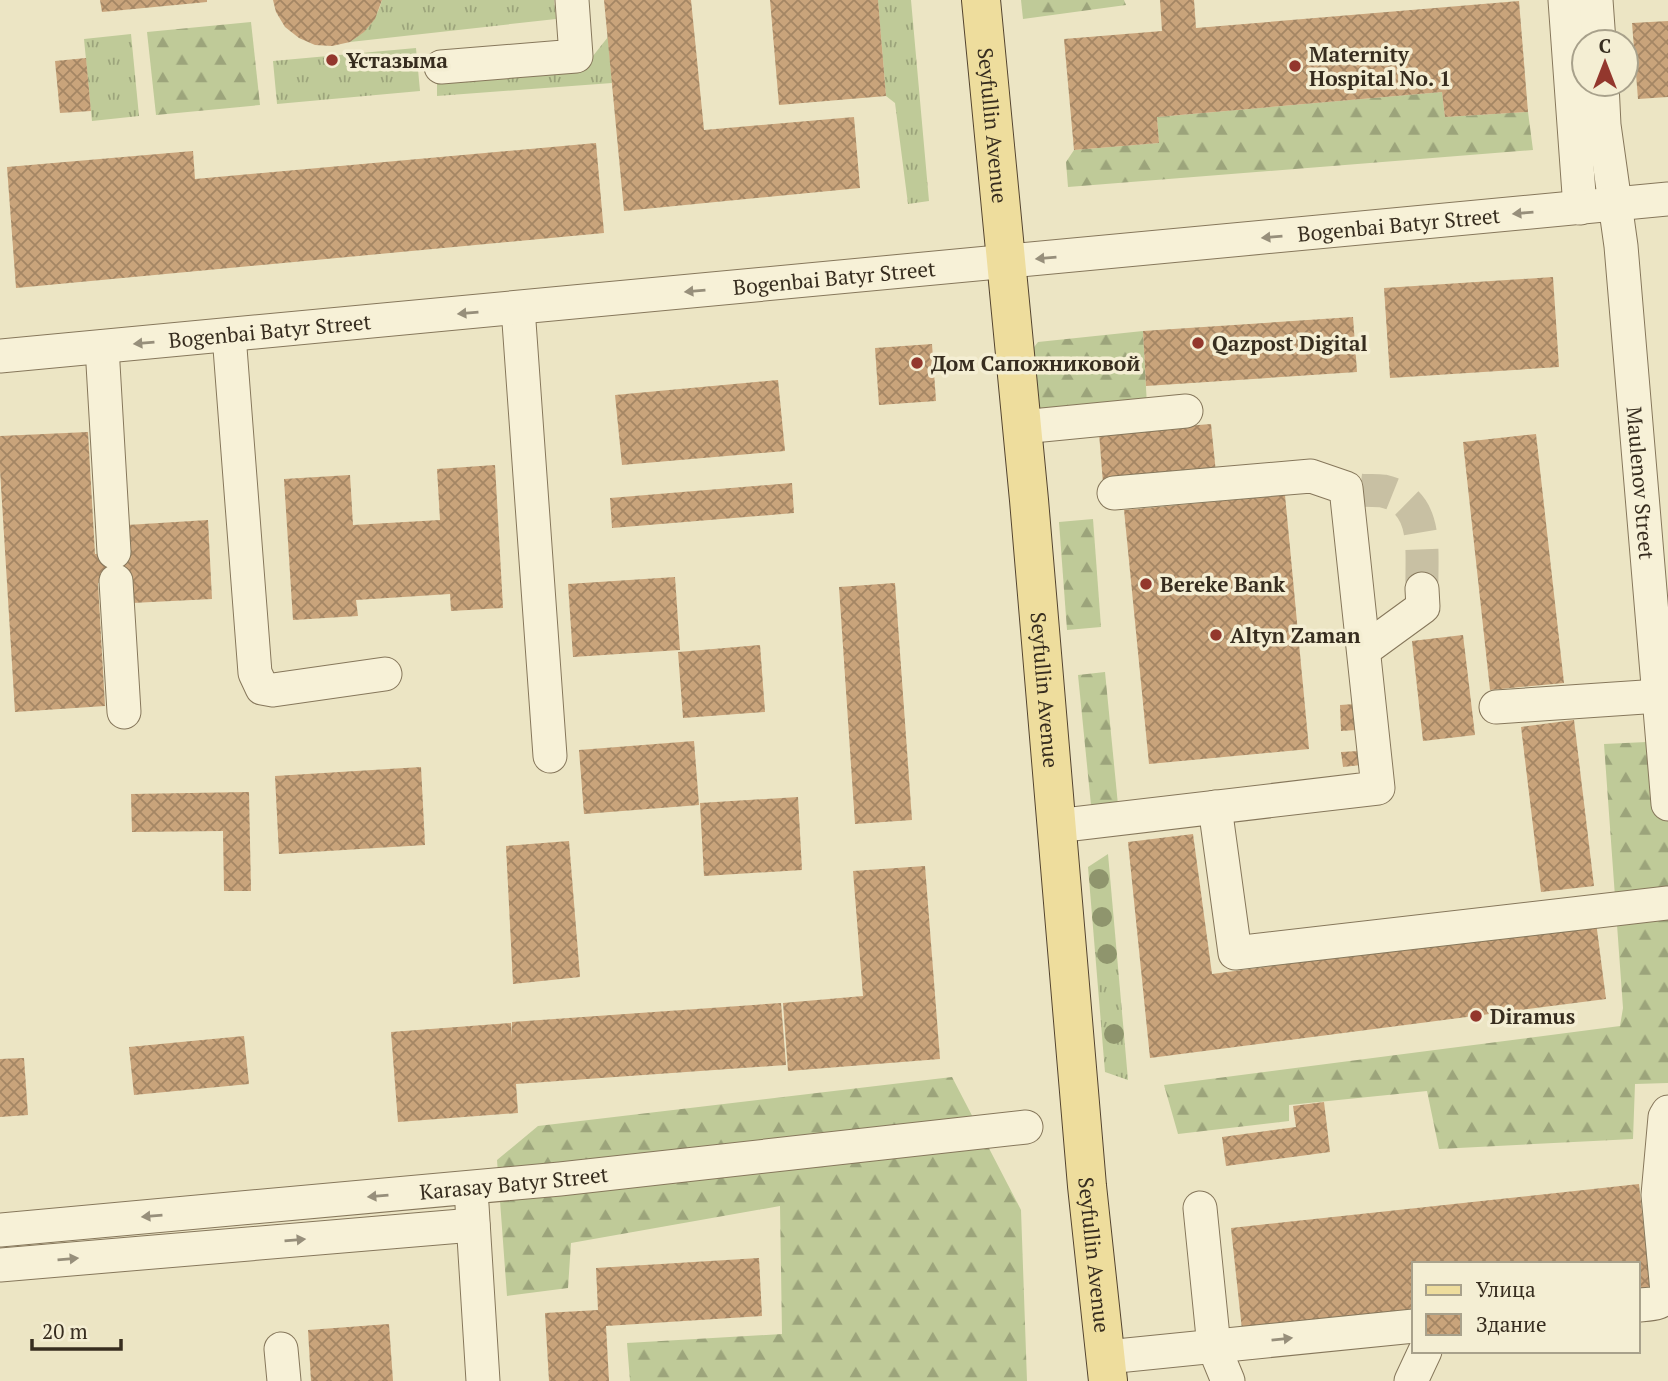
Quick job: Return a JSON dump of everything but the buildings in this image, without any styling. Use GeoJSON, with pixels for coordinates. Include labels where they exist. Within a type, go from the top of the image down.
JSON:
{"type":"FeatureCollection","features":[{"type":"Feature","properties":{"kind":"main road","name":"Seyfullin Avenue"},"geometry":{"type":"LineString","coordinates":[[981,0],[1022,427],[1087,1186],[1107,1369]]}},
{"type":"Feature","properties":{"kind":"street"},"geometry":{"type":"LineString","coordinates":[[441,67],[576,56],[572,0]]}},
{"type":"Feature","properties":{"kind":"street"},"geometry":{"type":"LineString","coordinates":[[1564,0],[1580,208]]}},
{"type":"Feature","properties":{"kind":"street"},"geometry":{"type":"LineString","coordinates":[[1597,0],[1598,28]]}},
{"type":"Feature","properties":{"kind":"street","name":"Maulenov Street"},"geometry":{"type":"LineString","coordinates":[[1603,98],[1621,246],[1668,804]]}},
{"type":"Feature","properties":{"kind":"street","name":"Bogenbai Batyr Street"},"geometry":{"type":"LineString","coordinates":[[0,356],[1668,199]]}},
{"type":"Feature","properties":{"kind":"street"},"geometry":{"type":"LineString","coordinates":[[518,308],[550,756]]}},
{"type":"Feature","properties":{"kind":"street"},"geometry":{"type":"LineString","coordinates":[[229,335],[256,673],[262,688],[273,691],[384,674]]}},
{"type":"Feature","properties":{"kind":"street"},"geometry":{"type":"LineString","coordinates":[[102,347],[124,712]]}},
{"type":"Feature","properties":{"kind":"street"},"geometry":{"type":"LineString","coordinates":[[1022,427],[1186,411]]}},
{"type":"Feature","properties":{"kind":"street"},"geometry":{"type":"LineString","coordinates":[[1056,826],[1378,788],[1346,488],[1311,477],[1114,494]]}},
{"type":"Feature","properties":{"kind":"street"},"geometry":{"type":"LineString","coordinates":[[1364,650],[1423,607],[1422,589]]}},
{"type":"Feature","properties":{"kind":"street"},"geometry":{"type":"LineString","coordinates":[[1496,708],[1659,696]]}},
{"type":"Feature","properties":{"kind":"street"},"geometry":{"type":"LineString","coordinates":[[1215,807],[1235,953],[1668,903]]}},
{"type":"Feature","properties":{"kind":"street","name":"Karasay Batyr Street"},"geometry":{"type":"LineString","coordinates":[[0,1230],[560,1179],[1026,1126]]}},
{"type":"Feature","properties":{"kind":"street"},"geometry":{"type":"LineString","coordinates":[[1640,1305],[1661,1302],[1666,1298],[1667,1292],[1658,1195],[1667,1128]]}},
{"type":"Feature","properties":{"kind":"street"},"geometry":{"type":"LineString","coordinates":[[471,1187],[483,1381]]}},
{"type":"Feature","properties":{"kind":"street"},"geometry":{"type":"LineString","coordinates":[[1200,1208],[1214,1346],[1228,1381]]}},
{"type":"Feature","properties":{"kind":"street","name":"Karasay Batyr Street"},"geometry":{"type":"LineString","coordinates":[[0,1265],[473,1225]]}},
{"type":"Feature","properties":{"kind":"street"},"geometry":{"type":"LineString","coordinates":[[1107,1369],[1214,1346],[1412,1326]]}},
{"type":"Feature","properties":{"kind":"street"},"geometry":{"type":"LineString","coordinates":[[1411,1381],[1425,1353]]}},
{"type":"Feature","properties":{"kind":"green space"},"geometry":{"type":"Polygon","coordinates":[[[382,0],[554,0],[556,19],[350,42],[370,24],[382,0]]]}},
{"type":"Feature","properties":{"kind":"green space"},"geometry":{"type":"Polygon","coordinates":[[[878,0],[911,0],[929,201],[908,204],[895,103],[886,96],[878,0]]]}},
{"type":"Feature","properties":{"kind":"green space"},"geometry":{"type":"Polygon","coordinates":[[[1021,0],[1124,0],[1126,5],[1023,19],[1021,0]]]}},
{"type":"Feature","properties":{"kind":"green space"},"geometry":{"type":"Polygon","coordinates":[[[251,22],[260,105],[156,115],[147,32],[251,22]]]}},
{"type":"Feature","properties":{"kind":"green space"},"geometry":{"type":"Polygon","coordinates":[[[131,34],[139,116],[92,121],[84,39],[131,34]]]}},
{"type":"Feature","properties":{"kind":"green space"},"geometry":{"type":"Polygon","coordinates":[[[608,37],[612,83],[437,96],[437,80],[585,66],[608,37]]]}},
{"type":"Feature","properties":{"kind":"green space"},"geometry":{"type":"Polygon","coordinates":[[[416,48],[420,91],[277,104],[273,61],[416,48]]]}},
{"type":"Feature","properties":{"kind":"green space"},"geometry":{"type":"Polygon","coordinates":[[[1442,92],[1445,117],[1528,112],[1533,150],[1068,187],[1066,162],[1074,150],[1159,143],[1157,117],[1442,92]]]}},
{"type":"Feature","properties":{"kind":"green space"},"geometry":{"type":"Polygon","coordinates":[[[1143,331],[1147,406],[1033,417],[1028,355],[1038,342],[1143,331]]]}},
{"type":"Feature","properties":{"kind":"green space"},"geometry":{"type":"Polygon","coordinates":[[[1093,519],[1101,627],[1067,630],[1059,522],[1093,519]]]}},
{"type":"Feature","properties":{"kind":"green space"},"geometry":{"type":"Polygon","coordinates":[[[1105,672],[1118,805],[1091,805],[1078,675],[1105,672]]]}},
{"type":"Feature","properties":{"kind":"green space"},"geometry":{"type":"Polygon","coordinates":[[[1668,741],[1668,1083],[1635,1084],[1633,1139],[1439,1149],[1427,1091],[1289,1105],[1289,1121],[1178,1134],[1164,1085],[1620,1026],[1623,1008],[1604,744],[1668,741]]]}},
{"type":"Feature","properties":{"kind":"green space"},"geometry":{"type":"Polygon","coordinates":[[[1108,854],[1128,1080],[1105,1072],[1088,867],[1108,854]]]}},
{"type":"Feature","properties":{"kind":"green space"},"geometry":{"type":"Polygon","coordinates":[[[952,1077],[1021,1210],[1027,1381],[630,1381],[627,1343],[782,1334],[780,1206],[571,1243],[568,1288],[507,1296],[497,1160],[538,1126],[952,1077]]]}},
{"type":"Feature","properties":{"kind":"tunnel"},"geometry":{"type":"LineString","coordinates":[[1360,490],[1383,491],[1398,497],[1409,505],[1416,516],[1422,544],[1422,589]]}},
{"type":"Feature","properties":{"kind":"place","name":"Ұстазыма"},"geometry":{"type":"Point","coordinates":[332,60]}},
{"type":"Feature","properties":{"kind":"place","name":"Maternity Hospital No. 1"},"geometry":{"type":"Point","coordinates":[1295,66]}},
{"type":"Feature","properties":{"kind":"place","name":"Qazpost Digital"},"geometry":{"type":"Point","coordinates":[1198,343]}},
{"type":"Feature","properties":{"kind":"place","name":"Дом Сапожниковой"},"geometry":{"type":"Point","coordinates":[917,363]}},
{"type":"Feature","properties":{"kind":"place","name":"Bereke Bank"},"geometry":{"type":"Point","coordinates":[1146,584]}},
{"type":"Feature","properties":{"kind":"place","name":"Altyn Zaman"},"geometry":{"type":"Point","coordinates":[1216,635]}},
{"type":"Feature","properties":{"kind":"place","name":"Diramus"},"geometry":{"type":"Point","coordinates":[1476,1016]}}]}
